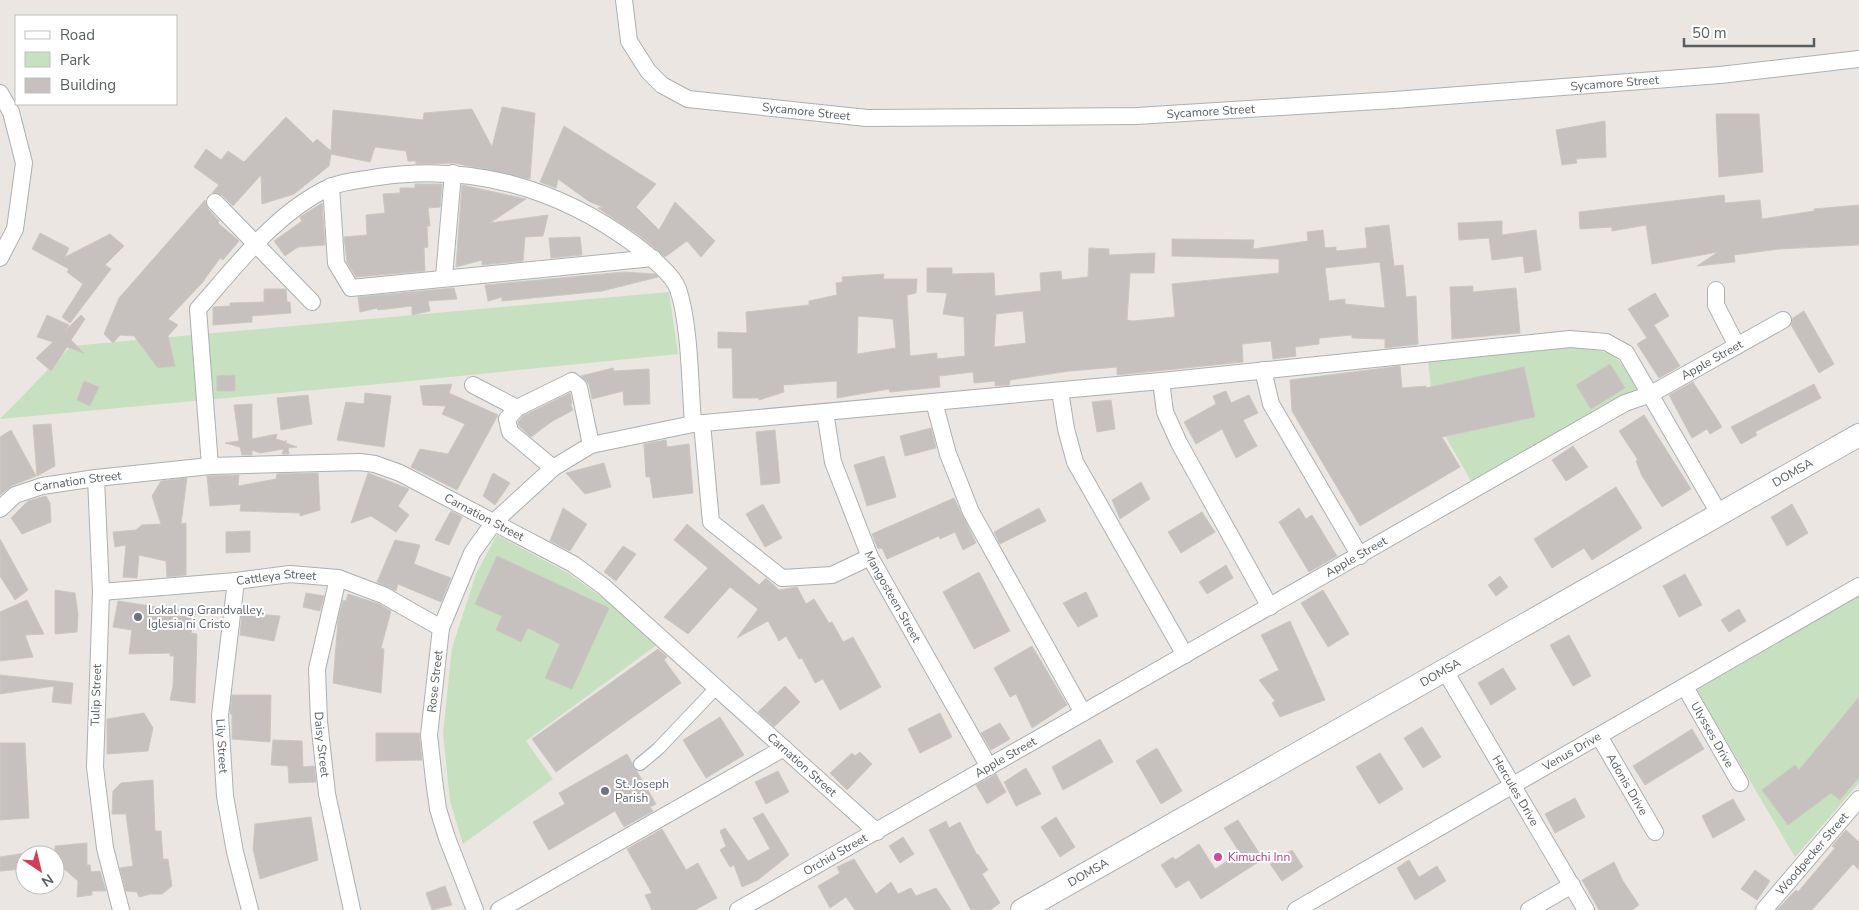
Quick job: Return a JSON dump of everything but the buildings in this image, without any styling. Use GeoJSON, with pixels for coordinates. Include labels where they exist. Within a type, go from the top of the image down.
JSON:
{"type":"FeatureCollection","features":[{"type":"Feature","properties":{"kind":"main road","name":"DOMSA"},"geometry":{"type":"LineString","coordinates":[[1022,910],[1859,435]]}},
{"type":"Feature","properties":{"kind":"street","name":"Sycamore Street"},"geometry":{"type":"LineString","coordinates":[[624,0],[628,41],[648,71],[662,85],[688,99],[867,118],[1137,116],[1394,100],[1700,76],[1859,59]]}},
{"type":"Feature","properties":{"kind":"street"},"geometry":{"type":"LineString","coordinates":[[0,93],[11,112],[24,163],[15,228],[0,258]]}},
{"type":"Feature","properties":{"kind":"street"},"geometry":{"type":"LineString","coordinates":[[444,277],[453,173]]}},
{"type":"Feature","properties":{"kind":"street"},"geometry":{"type":"LineString","coordinates":[[210,466],[198,309],[290,210],[331,186],[398,174],[453,173],[490,178],[560,200],[625,238],[653,258],[678,287],[711,522],[782,578],[832,575],[870,557]]}},
{"type":"Feature","properties":{"kind":"street"},"geometry":{"type":"LineString","coordinates":[[331,186],[336,263],[351,288],[444,277],[653,258]]}},
{"type":"Feature","properties":{"kind":"street"},"geometry":{"type":"LineString","coordinates":[[215,202],[312,302]]}},
{"type":"Feature","properties":{"kind":"street"},"geometry":{"type":"LineString","coordinates":[[1716,290],[1716,305],[1737,346]]}},
{"type":"Feature","properties":{"kind":"street","name":"Apple Street"},"geometry":{"type":"LineString","coordinates":[[934,798],[1625,403],[1652,394],[1782,320]]}},
{"type":"Feature","properties":{"kind":"street","name":"Rose Street"},"geometry":{"type":"LineString","coordinates":[[475,910],[438,810],[434,780],[429,735],[441,628],[472,553],[494,522],[553,468],[591,445],[697,424],[1162,381],[1570,338],[1606,342],[1626,353],[1652,394],[1720,515]]}},
{"type":"Feature","properties":{"kind":"street"},"geometry":{"type":"LineString","coordinates":[[1263,370],[1271,404],[1360,556]]}},
{"type":"Feature","properties":{"kind":"street"},"geometry":{"type":"LineString","coordinates":[[553,468],[510,432],[507,419],[517,408],[572,381],[579,387],[591,445]]}},
{"type":"Feature","properties":{"kind":"street"},"geometry":{"type":"LineString","coordinates":[[1162,381],[1165,412],[1179,443],[1270,607]]}},
{"type":"Feature","properties":{"kind":"street"},"geometry":{"type":"LineString","coordinates":[[472,385],[517,408]]}},
{"type":"Feature","properties":{"kind":"street"},"geometry":{"type":"LineString","coordinates":[[1060,391],[1066,429],[1075,462],[1185,655]]}},
{"type":"Feature","properties":{"kind":"street"},"geometry":{"type":"LineString","coordinates":[[934,402],[948,454],[971,512],[1083,713]]}},
{"type":"Feature","properties":{"kind":"street","name":"Mangosteen Street"},"geometry":{"type":"LineString","coordinates":[[825,412],[833,462],[870,557],[990,767]]}},
{"type":"Feature","properties":{"kind":"street","name":"Carnation Street"},"geometry":{"type":"LineString","coordinates":[[0,509],[15,495],[42,486],[96,478],[210,466],[360,462],[375,464],[400,473],[573,564],[603,586],[877,832]]}},
{"type":"Feature","properties":{"kind":"street","name":"Tulip Street"},"geometry":{"type":"LineString","coordinates":[[96,478],[101,592],[95,767],[106,848],[120,910]]}},
{"type":"Feature","properties":{"kind":"street","name":"Cattleya Street"},"geometry":{"type":"LineString","coordinates":[[101,592],[236,581],[290,574],[338,578],[383,595],[441,628]]}},
{"type":"Feature","properties":{"kind":"street","name":"Daisy Street"},"geometry":{"type":"LineString","coordinates":[[338,578],[317,670],[318,720],[327,794],[352,910]]}},
{"type":"Feature","properties":{"kind":"street","name":"Lily Street"},"geometry":{"type":"LineString","coordinates":[[236,581],[220,715],[225,796],[234,852],[250,910]]}},
{"type":"Feature","properties":{"kind":"street","name":"Venus Drive"},"geometry":{"type":"LineString","coordinates":[[1296,910],[1852,590]]}},
{"type":"Feature","properties":{"kind":"street","name":"Hercules Drive"},"geometry":{"type":"LineString","coordinates":[[1445,671],[1586,910]]}},
{"type":"Feature","properties":{"kind":"street","name":"Ulysses Drive"},"geometry":{"type":"LineString","coordinates":[[1684,687],[1740,783]]}},
{"type":"Feature","properties":{"kind":"street"},"geometry":{"type":"LineString","coordinates":[[640,764],[658,749],[716,688]]}},
{"type":"Feature","properties":{"kind":"street","name":"Adonis Drive"},"geometry":{"type":"LineString","coordinates":[[1599,736],[1655,832]]}},
{"type":"Feature","properties":{"kind":"street"},"geometry":{"type":"LineString","coordinates":[[499,910],[784,748]]}},
{"type":"Feature","properties":{"kind":"street","name":"Orchid Street"},"geometry":{"type":"LineString","coordinates":[[738,910],[934,798]]}},
{"type":"Feature","properties":{"kind":"street","name":"Woodpecker Street"},"geometry":{"type":"LineString","coordinates":[[1764,910],[1859,798]]}},
{"type":"Feature","properties":{"kind":"street"},"geometry":{"type":"LineString","coordinates":[[1529,910],[1572,885]]}},
{"type":"Feature","properties":{"kind":"green space"},"geometry":{"type":"Polygon","coordinates":[[[669,292],[678,354],[0,419],[71,346],[669,292]]]}},
{"type":"Feature","properties":{"kind":"green space"},"geometry":{"type":"Polygon","coordinates":[[[1570,347],[1596,350],[1612,355],[1623,366],[1638,388],[1471,481],[1434,416],[1428,361],[1570,347]]]}},
{"type":"Feature","properties":{"kind":"green space"},"geometry":{"type":"Polygon","coordinates":[[[497,535],[568,573],[614,606],[658,644],[526,741],[553,779],[463,844],[450,801],[443,733],[452,648],[476,574],[497,535]]]}},
{"type":"Feature","properties":{"kind":"green space"},"geometry":{"type":"Polygon","coordinates":[[[1859,593],[1859,783],[1795,857],[1694,686],[1859,593]]]}},
{"type":"Feature","properties":{"kind":"place","name":"Lokal ng Grandvalley, Iglesia ni Cristo"},"geometry":{"type":"Point","coordinates":[138,617]}},
{"type":"Feature","properties":{"kind":"place","name":"St. Joseph Parish"},"geometry":{"type":"Point","coordinates":[605,791]}},
{"type":"Feature","properties":{"kind":"place","name":"Kimuchi Inn"},"geometry":{"type":"Point","coordinates":[1218,857]}}]}
